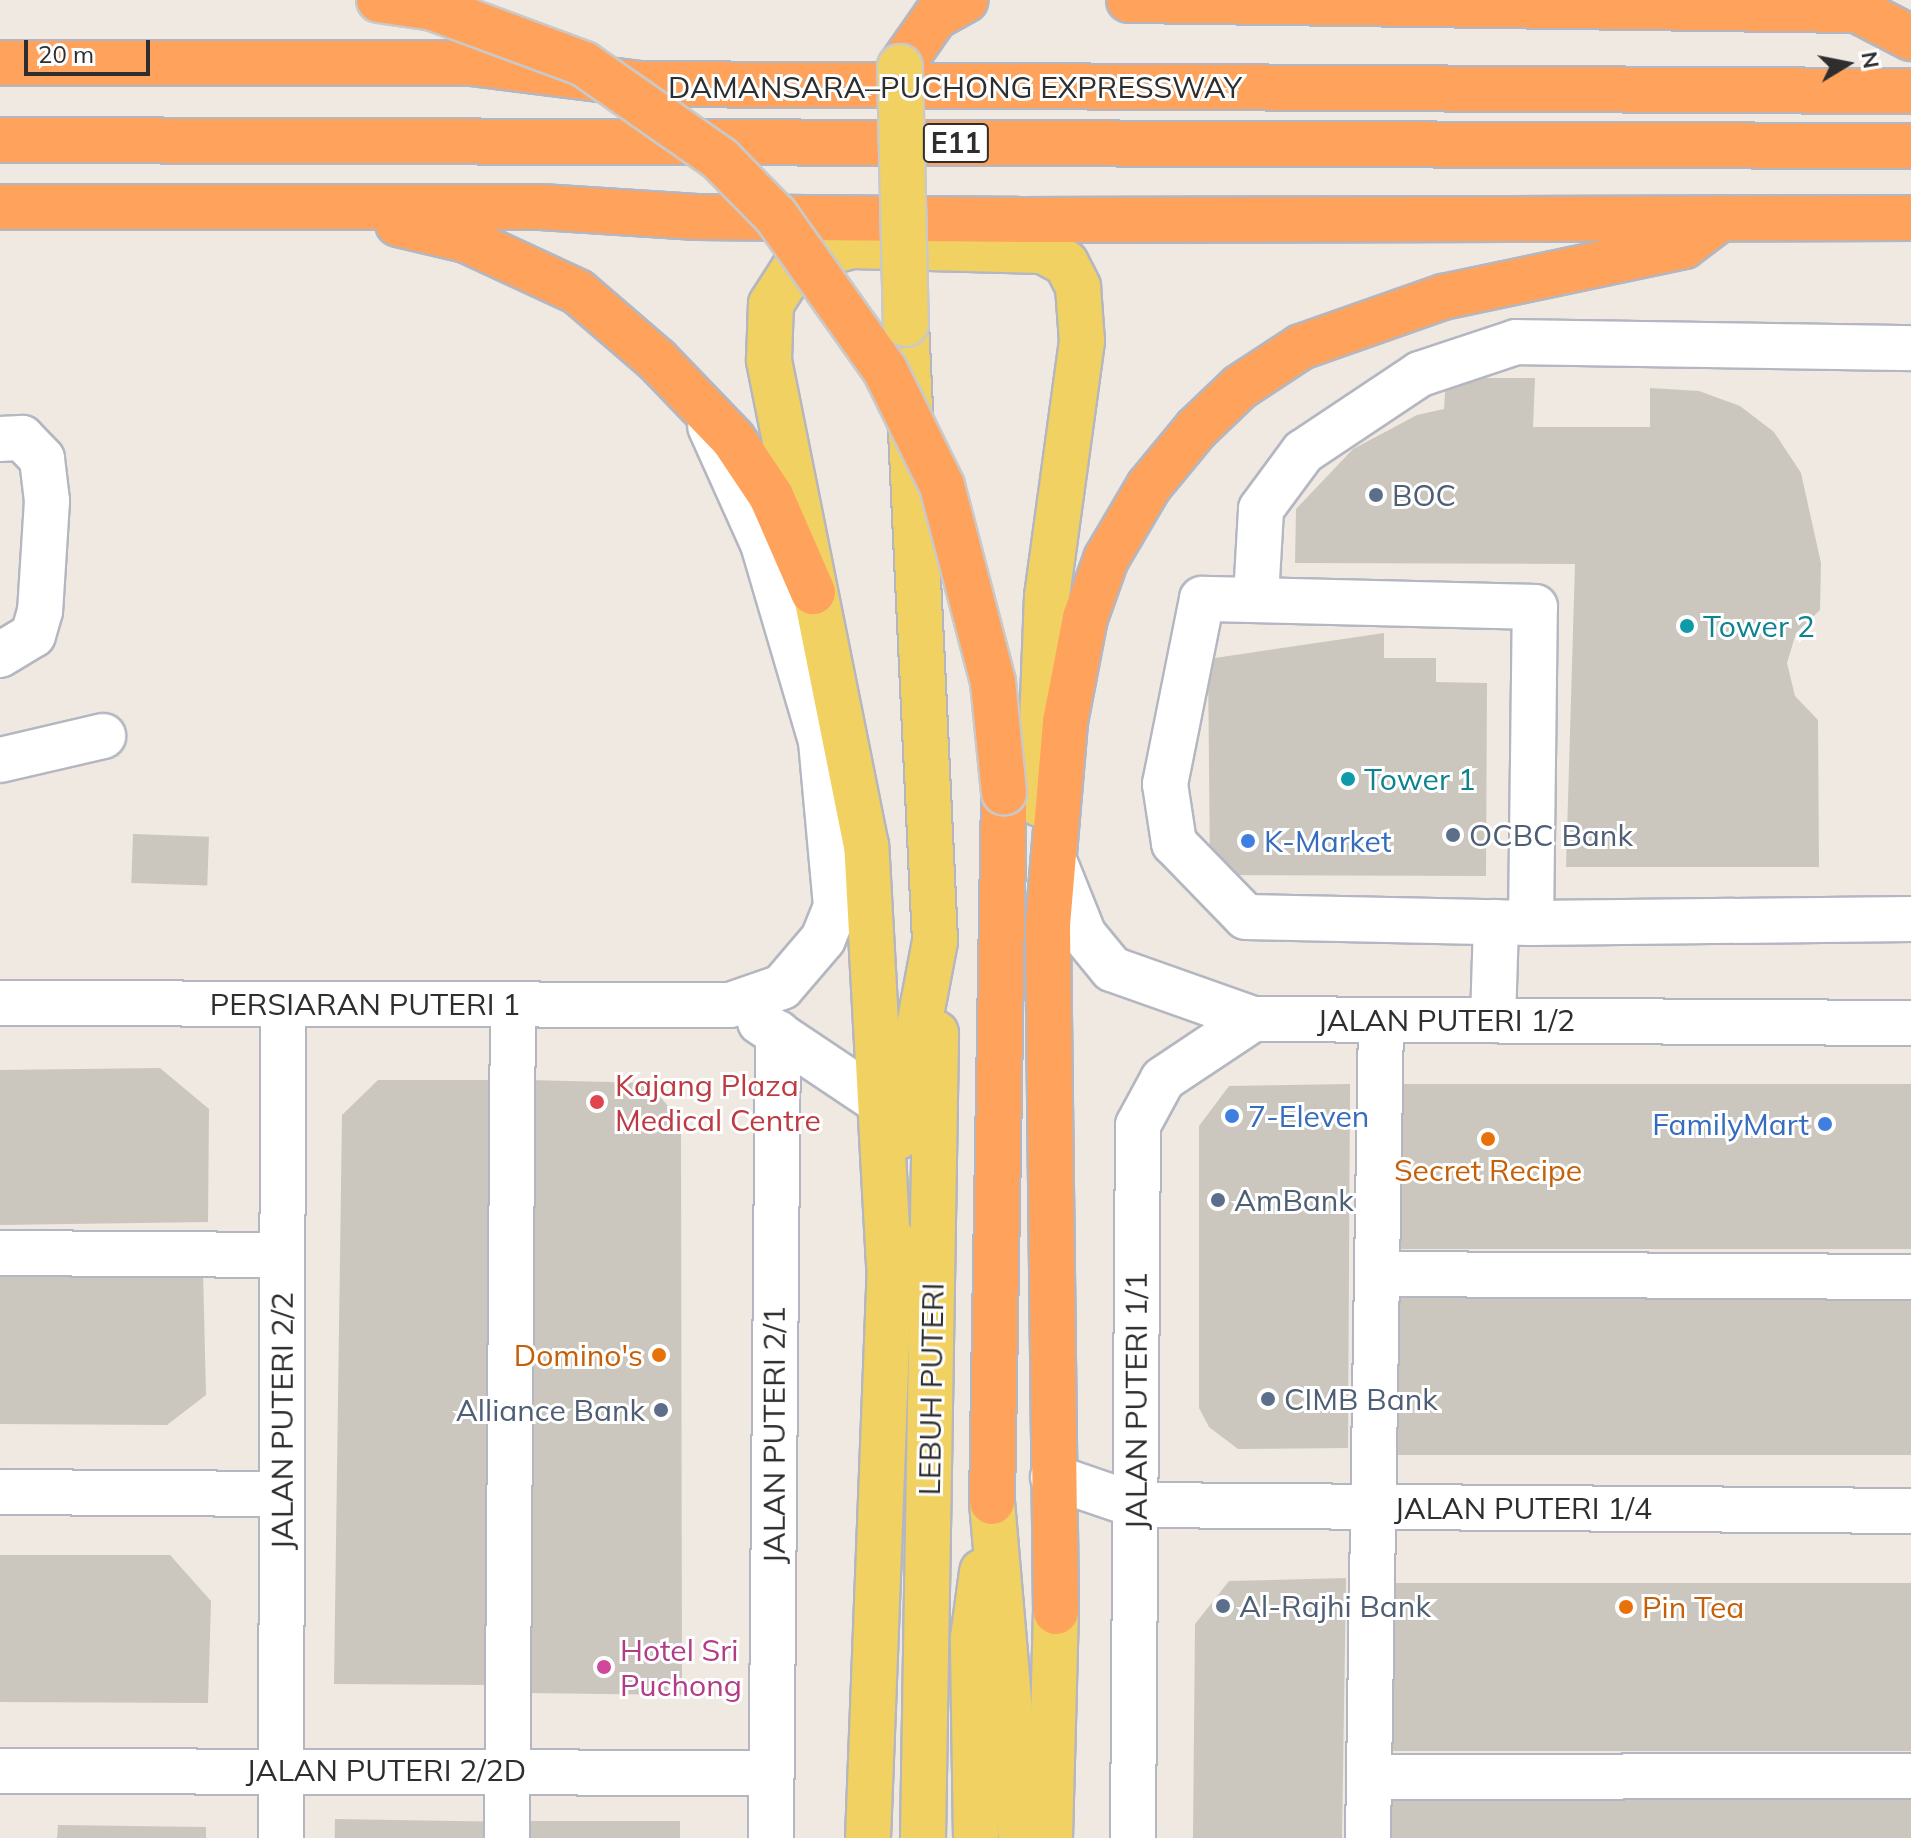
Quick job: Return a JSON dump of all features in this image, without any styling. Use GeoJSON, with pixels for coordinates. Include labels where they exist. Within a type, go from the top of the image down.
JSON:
{"type":"FeatureCollection","features":[{"type":"Feature","properties":{"kind":"highway"},"geometry":{"type":"LineString","coordinates":[[379,0],[433,8],[584,64],[720,159],[776,216],[842,301],[942,486],[993,682],[1004,792],[992,1502]]}},
{"type":"Feature","properties":{"kind":"highway"},"geometry":{"type":"LineString","coordinates":[[900,67],[935,17],[966,0]]}},
{"type":"Feature","properties":{"kind":"highway"},"geometry":{"type":"LineString","coordinates":[[1129,0],[1643,11],[1857,10],[1911,38]]}},
{"type":"Feature","properties":{"kind":"highway","name":"DAMANSARA–PUCHONG EXPRESSWAY"},"geometry":{"type":"LineString","coordinates":[[0,63],[471,63],[639,84],[1911,91]]}},
{"type":"Feature","properties":{"kind":"highway","name":"DAMANSARA–PUCHONG EXPRESSWAY"},"geometry":{"type":"LineString","coordinates":[[0,140],[1911,146]]}},
{"type":"Feature","properties":{"kind":"highway"},"geometry":{"type":"LineString","coordinates":[[331,205],[381,223],[438,230],[578,292],[696,396],[771,496],[813,592]]}},
{"type":"Feature","properties":{"kind":"highway"},"geometry":{"type":"LineString","coordinates":[[0,207],[331,205],[729,218],[1911,218]]}},
{"type":"Feature","properties":{"kind":"highway"},"geometry":{"type":"LineString","coordinates":[[1056,1612],[1048,925],[1065,722],[1085,618],[1127,522],[1196,429],[1240,387],[1301,347],[1369,317],[1652,255],[1702,236],[1721,218]]}},
{"type":"Feature","properties":{"kind":"main road"},"geometry":{"type":"LineString","coordinates":[[868,1838],[889,1265],[900,1117],[935,941],[900,67]]}},
{"type":"Feature","properties":{"kind":"main road"},"geometry":{"type":"LineString","coordinates":[[889,1265],[866,846],[849,735],[813,592],[769,360],[771,304],[794,268],[853,246],[1043,251],[1066,263],[1078,287],[1082,341],[1047,596],[1036,852],[1048,925]]}},
{"type":"Feature","properties":{"kind":"main road","name":"LEBUH PUTERI"},"geometry":{"type":"LineString","coordinates":[[923,1838],[935,941]]}},
{"type":"Feature","properties":{"kind":"main road"},"geometry":{"type":"LineString","coordinates":[[976,1838],[973,1638],[992,1502]]}},
{"type":"Feature","properties":{"kind":"main road"},"geometry":{"type":"LineString","coordinates":[[992,1502],[1021,1838]]}},
{"type":"Feature","properties":{"kind":"main road"},"geometry":{"type":"LineString","coordinates":[[1050,1838],[1056,1612]]}},
{"type":"Feature","properties":{"kind":"street"},"geometry":{"type":"LineString","coordinates":[[1256,597],[1261,509],[1303,452],[1420,374],[1516,342],[1911,348]]}},
{"type":"Feature","properties":{"kind":"street","name":"PERSIARAN PUTERI 1"},"geometry":{"type":"LineString","coordinates":[[0,1003],[730,1005],[782,987],[806,964],[836,906],[838,875],[821,741],[794,635],[696,396]]}},
{"type":"Feature","properties":{"kind":"street"},"geometry":{"type":"LineString","coordinates":[[0,439],[22,438],[42,459],[47,501],[40,611],[33,635],[0,655]]}},
{"type":"Feature","properties":{"kind":"street"},"geometry":{"type":"LineString","coordinates":[[1493,1020],[1514,922],[1535,607],[1211,595],[1195,610],[1165,784],[1174,843],[1246,917],[1514,922],[1911,919]]}},
{"type":"Feature","properties":{"kind":"street"},"geometry":{"type":"LineString","coordinates":[[0,760],[103,736]]}},
{"type":"Feature","properties":{"kind":"street","name":"JALAN PUTERI 1/2"},"geometry":{"type":"LineString","coordinates":[[1055,863],[1084,935],[1112,969],[1253,1019],[1911,1023]]}},
{"type":"Feature","properties":{"kind":"street","name":"JALAN PUTERI 2/2"},"geometry":{"type":"LineString","coordinates":[[281,1838],[283,1004]]}},
{"type":"Feature","properties":{"kind":"street"},"geometry":{"type":"LineString","coordinates":[[507,1838],[513,1005]]}},
{"type":"Feature","properties":{"kind":"street"},"geometry":{"type":"LineString","coordinates":[[730,1005],[778,1033],[878,1101]]}},
{"type":"Feature","properties":{"kind":"street","name":"JALAN PUTERI 1/1"},"geometry":{"type":"LineString","coordinates":[[1133,1838],[1138,1125],[1163,1079],[1253,1019]]}},
{"type":"Feature","properties":{"kind":"street"},"geometry":{"type":"LineString","coordinates":[[1368,1838],[1381,1020]]}},
{"type":"Feature","properties":{"kind":"street","name":"JALAN PUTERI 2/1"},"geometry":{"type":"LineString","coordinates":[[771,1838],[778,1033]]}},
{"type":"Feature","properties":{"kind":"street"},"geometry":{"type":"LineString","coordinates":[[0,1253],[282,1255]]}},
{"type":"Feature","properties":{"kind":"street"},"geometry":{"type":"LineString","coordinates":[[1377,1274],[1911,1277]]}},
{"type":"Feature","properties":{"kind":"street","name":"JALAN PUTERI 1/4"},"geometry":{"type":"LineString","coordinates":[[1053,1477],[1135,1505],[1911,1511]]}},
{"type":"Feature","properties":{"kind":"street"},"geometry":{"type":"LineString","coordinates":[[0,1492],[281,1494]]}},
{"type":"Feature","properties":{"kind":"street","name":"JALAN PUTERI 2/2D"},"geometry":{"type":"LineString","coordinates":[[0,1771],[281,1768],[771,1773]]}},
{"type":"Feature","properties":{"kind":"street"},"geometry":{"type":"LineString","coordinates":[[1369,1777],[1911,1776]]}},
{"type":"Feature","properties":{"kind":"building","name":"Tower 2"},"geometry":{"type":"Polygon","coordinates":[[[1446,378],[1535,378],[1533,427],[1650,427],[1650,388],[1699,391],[1740,406],[1774,432],[1801,473],[1821,563],[1820,610],[1796,633],[1787,663],[1795,696],[1818,720],[1819,867],[1566,867],[1575,564],[1295,563],[1296,509],[1353,449],[1417,415],[1444,409],[1446,378]]]}},
{"type":"Feature","properties":{"kind":"building","name":"Tower 1"},"geometry":{"type":"Polygon","coordinates":[[[1384,633],[1384,658],[1436,658],[1436,682],[1487,683],[1486,876],[1210,875],[1208,659],[1384,633]]]}},
{"type":"Feature","properties":{"kind":"building"},"geometry":{"type":"Polygon","coordinates":[[[133,834],[209,837],[207,886],[131,883],[133,834]]]}},
{"type":"Feature","properties":{"kind":"building"},"geometry":{"type":"Polygon","coordinates":[[[160,1068],[209,1109],[208,1222],[0,1225],[0,1070],[160,1068]]]}},
{"type":"Feature","properties":{"kind":"building"},"geometry":{"type":"Polygon","coordinates":[[[378,1080],[491,1080],[487,1685],[334,1684],[342,1115],[378,1080]]]}},
{"type":"Feature","properties":{"kind":"building"},"geometry":{"type":"Polygon","coordinates":[[[529,1080],[649,1083],[681,1122],[682,1695],[525,1693],[529,1080]]]}},
{"type":"Feature","properties":{"kind":"building"},"geometry":{"type":"Polygon","coordinates":[[[1350,1084],[1348,1448],[1238,1449],[1209,1427],[1199,1408],[1199,1126],[1229,1086],[1350,1084]]]}},
{"type":"Feature","properties":{"kind":"building"},"geometry":{"type":"Polygon","coordinates":[[[1387,1084],[1911,1084],[1911,1249],[1387,1249],[1387,1084]]]}},
{"type":"Feature","properties":{"kind":"building"},"geometry":{"type":"Polygon","coordinates":[[[203,1271],[206,1395],[167,1425],[0,1424],[0,1273],[203,1271]]]}},
{"type":"Feature","properties":{"kind":"building"},"geometry":{"type":"Polygon","coordinates":[[[1384,1289],[1911,1289],[1911,1455],[1384,1455],[1384,1289]]]}},
{"type":"Feature","properties":{"kind":"building"},"geometry":{"type":"Polygon","coordinates":[[[0,1555],[170,1555],[211,1601],[208,1703],[0,1702],[0,1555]]]}},
{"type":"Feature","properties":{"kind":"building"},"geometry":{"type":"Polygon","coordinates":[[[1346,1578],[1342,1838],[1193,1838],[1195,1624],[1229,1581],[1346,1578]]]}},
{"type":"Feature","properties":{"kind":"building"},"geometry":{"type":"Polygon","coordinates":[[[1386,1583],[1911,1583],[1911,1751],[1386,1751],[1386,1583]]]}},
{"type":"Feature","properties":{"kind":"building"},"geometry":{"type":"Polygon","coordinates":[[[1387,1790],[1911,1790],[1911,1838],[1387,1838],[1387,1790]]]}},
{"type":"Feature","properties":{"kind":"building"},"geometry":{"type":"Polygon","coordinates":[[[335,1819],[485,1822],[485,1838],[335,1838],[335,1819]]]}},
{"type":"Feature","properties":{"kind":"building"},"geometry":{"type":"Polygon","coordinates":[[[528,1821],[680,1821],[680,1838],[528,1838],[528,1821]]]}},
{"type":"Feature","properties":{"kind":"building"},"geometry":{"type":"Polygon","coordinates":[[[58,1825],[206,1827],[206,1838],[57,1838],[58,1825]]]}},
{"type":"Feature","properties":{"kind":"place","name":"BOC"},"geometry":{"type":"Point","coordinates":[1376,495]}},
{"type":"Feature","properties":{"kind":"place","name":"Tower 2"},"geometry":{"type":"Point","coordinates":[1687,626]}},
{"type":"Feature","properties":{"kind":"place","name":"Tower 1"},"geometry":{"type":"Point","coordinates":[1348,779]}},
{"type":"Feature","properties":{"kind":"place","name":"OCBC Bank"},"geometry":{"type":"Point","coordinates":[1453,835]}},
{"type":"Feature","properties":{"kind":"place","name":"K-Market"},"geometry":{"type":"Point","coordinates":[1248,841]}},
{"type":"Feature","properties":{"kind":"place","name":"Kajang Plaza Medical Centre"},"geometry":{"type":"Point","coordinates":[597,1102]}},
{"type":"Feature","properties":{"kind":"place","name":"7-Eleven"},"geometry":{"type":"Point","coordinates":[1232,1116]}},
{"type":"Feature","properties":{"kind":"place","name":"FamilyMart"},"geometry":{"type":"Point","coordinates":[1825,1124]}},
{"type":"Feature","properties":{"kind":"place","name":"Secret Recipe"},"geometry":{"type":"Point","coordinates":[1488,1139]}},
{"type":"Feature","properties":{"kind":"place","name":"AmBank"},"geometry":{"type":"Point","coordinates":[1218,1200]}},
{"type":"Feature","properties":{"kind":"place","name":"Domino's"},"geometry":{"type":"Point","coordinates":[659,1355]}},
{"type":"Feature","properties":{"kind":"place","name":"CIMB Bank"},"geometry":{"type":"Point","coordinates":[1268,1399]}},
{"type":"Feature","properties":{"kind":"place","name":"Alliance Bank"},"geometry":{"type":"Point","coordinates":[661,1410]}},
{"type":"Feature","properties":{"kind":"place","name":"Al-Rajhi Bank"},"geometry":{"type":"Point","coordinates":[1223,1606]}},
{"type":"Feature","properties":{"kind":"place","name":"Pin Tea"},"geometry":{"type":"Point","coordinates":[1626,1607]}},
{"type":"Feature","properties":{"kind":"place","name":"Hotel Sri Puchong"},"geometry":{"type":"Point","coordinates":[604,1667]}}]}
